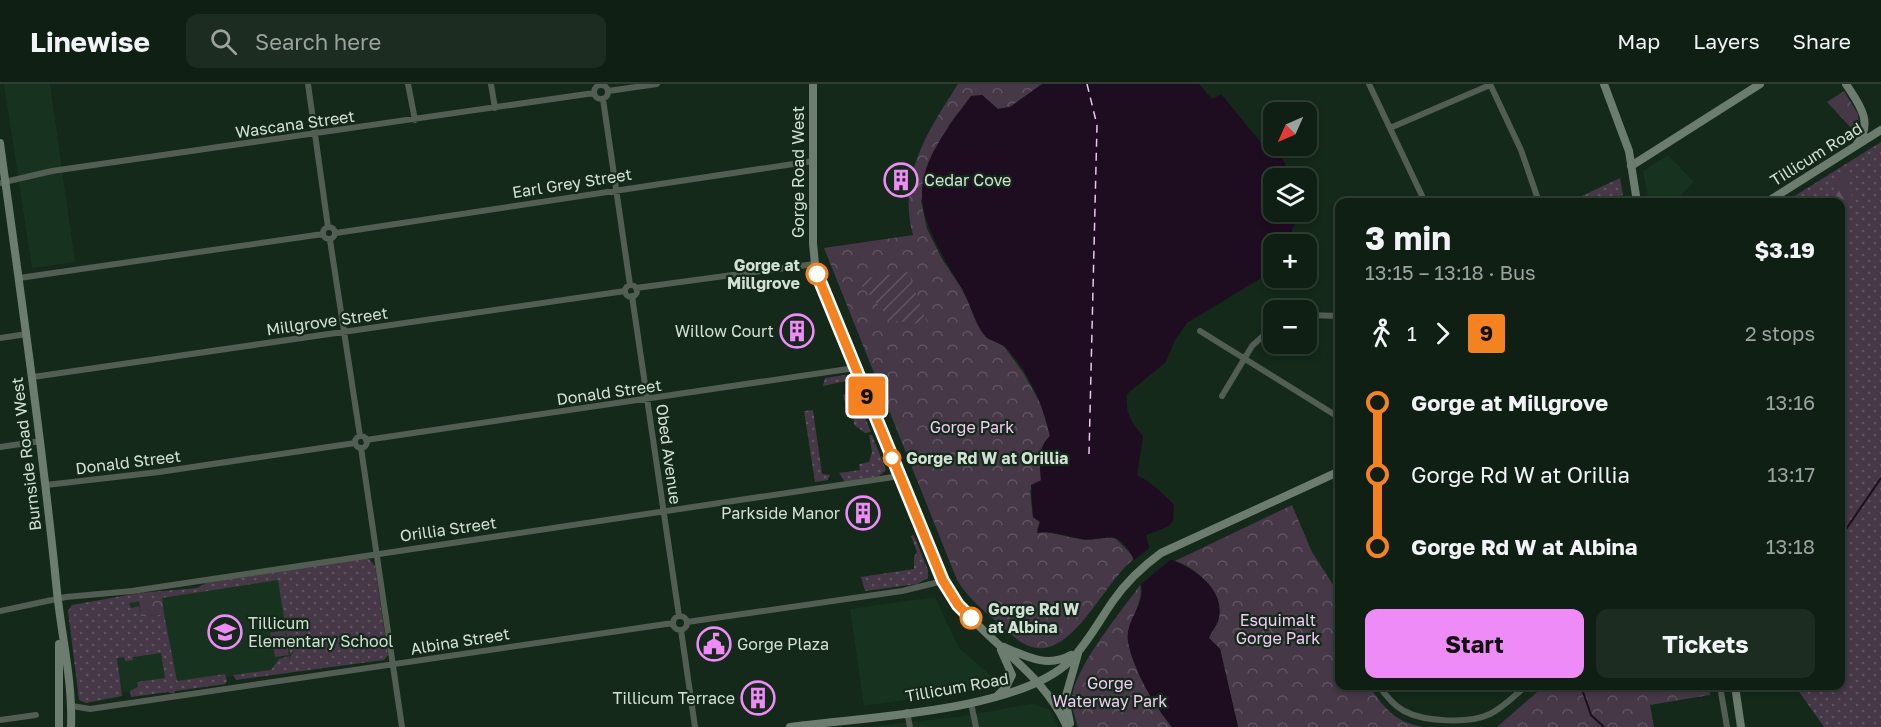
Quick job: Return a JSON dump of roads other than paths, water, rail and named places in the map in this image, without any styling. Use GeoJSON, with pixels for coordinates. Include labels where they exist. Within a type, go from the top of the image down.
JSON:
{"type":"FeatureCollection","features":[{"type":"Feature","properties":{"kind":"main road","name":"Gorge Road West"},"geometry":{"type":"LineString","coordinates":[[813,84],[815,264],[855,368],[943,581],[958,605],[1051,695],[1069,727]]}},
{"type":"Feature","properties":{"kind":"main road"},"geometry":{"type":"LineString","coordinates":[[1604,84],[1629,151],[1636,198]]}},
{"type":"Feature","properties":{"kind":"main road"},"geometry":{"type":"LineString","coordinates":[[1631,166],[1760,84]]}},
{"type":"Feature","properties":{"kind":"main road"},"geometry":{"type":"LineString","coordinates":[[1846,84],[1862,108],[1866,121],[1861,139],[1852,148]]}},
{"type":"Feature","properties":{"kind":"main road","name":"Tillicum Road"},"geometry":{"type":"LineString","coordinates":[[1773,198],[1881,130]]}},
{"type":"Feature","properties":{"kind":"main road","name":"Burnside Road West"},"geometry":{"type":"LineString","coordinates":[[0,143],[3,182],[19,278],[41,441],[57,600],[72,706],[71,727]]}},
{"type":"Feature","properties":{"kind":"main road","name":"Tillicum Road"},"geometry":{"type":"LineString","coordinates":[[790,727],[971,703],[1039,682],[1060,670],[1079,651],[1132,578],[1170,548],[1335,473]]}},
{"type":"Feature","properties":{"kind":"main road"},"geometry":{"type":"LineString","coordinates":[[57,600],[59,727]]}},
{"type":"Feature","properties":{"kind":"main road"},"geometry":{"type":"LineString","coordinates":[[998,644],[1034,660],[1046,662],[1065,658],[1079,651]]}},
{"type":"Feature","properties":{"kind":"main road"},"geometry":{"type":"LineString","coordinates":[[996,697],[1006,687],[1011,675],[998,644]]}},
{"type":"Feature","properties":{"kind":"main road"},"geometry":{"type":"LineString","coordinates":[[1069,727],[1065,699],[1079,651]]}},
{"type":"Feature","properties":{"kind":"main road"},"geometry":{"type":"LineString","coordinates":[[1736,690],[1742,727]]}},
{"type":"Feature","properties":{"kind":"street"},"geometry":{"type":"LineString","coordinates":[[19,278],[323,234],[328,227],[308,84]]}},
{"type":"Feature","properties":{"kind":"street"},"geometry":{"type":"LineString","coordinates":[[408,84],[415,120]]}},
{"type":"Feature","properties":{"kind":"street"},"geometry":{"type":"LineString","coordinates":[[491,84],[495,108]]}},
{"type":"Feature","properties":{"kind":"street"},"geometry":{"type":"LineString","coordinates":[[603,99],[598,99],[594,93],[600,85],[608,91],[657,84]]}},
{"type":"Feature","properties":{"kind":"street"},"geometry":{"type":"LineString","coordinates":[[1369,84],[1423,198]]}},
{"type":"Feature","properties":{"kind":"street"},"geometry":{"type":"LineString","coordinates":[[1390,128],[1490,84],[1521,150],[1538,198]]}},
{"type":"Feature","properties":{"kind":"street"},"geometry":{"type":"LineString","coordinates":[[608,91],[603,99],[633,286],[636,293],[632,297],[625,291],[633,286],[815,264]]}},
{"type":"Feature","properties":{"kind":"street","name":"Wascana Street"},"geometry":{"type":"LineString","coordinates":[[3,182],[52,171],[315,135],[594,93]]}},
{"type":"Feature","properties":{"kind":"street","name":"Earl Grey Street"},"geometry":{"type":"LineString","coordinates":[[336,233],[813,161]]}},
{"type":"Feature","properties":{"kind":"street"},"geometry":{"type":"LineString","coordinates":[[328,227],[336,233],[330,240]]}},
{"type":"Feature","properties":{"kind":"street"},"geometry":{"type":"LineString","coordinates":[[323,234],[330,240],[344,332],[366,446],[361,448]]}},
{"type":"Feature","properties":{"kind":"street","name":"Millgrove Street"},"geometry":{"type":"LineString","coordinates":[[33,377],[625,291]]}},
{"type":"Feature","properties":{"kind":"street","name":"Obed Avenue"},"geometry":{"type":"LineString","coordinates":[[632,297],[679,616]]}},
{"type":"Feature","properties":{"kind":"street"},"geometry":{"type":"LineString","coordinates":[[1317,315],[1335,316]]}},
{"type":"Feature","properties":{"kind":"street"},"geometry":{"type":"LineString","coordinates":[[1200,331],[1335,415]]}},
{"type":"Feature","properties":{"kind":"street"},"geometry":{"type":"LineString","coordinates":[[0,338],[27,334]]}},
{"type":"Feature","properties":{"kind":"street"},"geometry":{"type":"LineString","coordinates":[[1222,396],[1245,358],[1263,334]]}},
{"type":"Feature","properties":{"kind":"street","name":"Donald Street"},"geometry":{"type":"LineString","coordinates":[[363,438],[647,400],[855,368]]}},
{"type":"Feature","properties":{"kind":"street"},"geometry":{"type":"LineString","coordinates":[[363,438],[355,443],[361,448],[402,727]]}},
{"type":"Feature","properties":{"kind":"street"},"geometry":{"type":"LineString","coordinates":[[0,447],[41,441]]}},
{"type":"Feature","properties":{"kind":"street","name":"Donald Street"},"geometry":{"type":"LineString","coordinates":[[46,485],[159,472],[355,443]]}},
{"type":"Feature","properties":{"kind":"street","name":"Orillia Street"},"geometry":{"type":"LineString","coordinates":[[0,611],[57,600],[664,513],[900,476]]}},
{"type":"Feature","properties":{"kind":"street"},"geometry":{"type":"LineString","coordinates":[[695,727],[681,630],[674,623],[679,616],[687,622],[902,591],[943,581]]}},
{"type":"Feature","properties":{"kind":"street"},"geometry":{"type":"LineString","coordinates":[[681,630],[685,628],[687,622]]}},
{"type":"Feature","properties":{"kind":"street","name":"Albina Street"},"geometry":{"type":"LineString","coordinates":[[72,706],[90,709],[674,623]]}},
{"type":"Feature","properties":{"kind":"street"},"geometry":{"type":"LineString","coordinates":[[1382,690],[1389,700],[1406,712],[1435,719],[1470,722],[1492,714],[1521,690]]}},
{"type":"Feature","properties":{"kind":"street"},"geometry":{"type":"LineString","coordinates":[[1721,690],[1727,727]]}},
{"type":"Feature","properties":{"kind":"street"},"geometry":{"type":"LineString","coordinates":[[971,703],[976,727]]}},
{"type":"Feature","properties":{"kind":"street"},"geometry":{"type":"LineString","coordinates":[[907,712],[910,727]]}},
{"type":"Feature","properties":{"kind":"street"},"geometry":{"type":"LineString","coordinates":[[0,720],[36,715]]}},
{"type":"Feature","properties":{"kind":"waterway"},"geometry":{"type":"LineString","coordinates":[[1845,531],[1881,478]]}},
{"type":"Feature","properties":{"kind":"waterway"},"geometry":{"type":"LineString","coordinates":[[1582,690],[1591,715],[1604,727]]}},
{"type":"Feature","properties":{"kind":"place","name":"Cedar Cove"},"geometry":{"type":"Point","coordinates":[901,180]}},
{"type":"Feature","properties":{"kind":"place","name":"Gorge at Millgrove"},"geometry":{"type":"Point","coordinates":[817,274]}},
{"type":"Feature","properties":{"kind":"place","name":"Willow Court"},"geometry":{"type":"Point","coordinates":[797,331]}},
{"type":"Feature","properties":{"kind":"place","name":"Gorge Rd W at Orillia"},"geometry":{"type":"Point","coordinates":[892,458]}},
{"type":"Feature","properties":{"kind":"place","name":"Parkside Manor"},"geometry":{"type":"Point","coordinates":[863,513]}},
{"type":"Feature","properties":{"kind":"place","name":"Gorge Rd W at Albina"},"geometry":{"type":"Point","coordinates":[971,618]}},
{"type":"Feature","properties":{"kind":"place","name":"Tillicum Elementary School"},"geometry":{"type":"Point","coordinates":[225,632]}},
{"type":"Feature","properties":{"kind":"place","name":"Gorge Plaza"},"geometry":{"type":"Point","coordinates":[714,644]}},
{"type":"Feature","properties":{"kind":"place","name":"Tillicum Terrace"},"geometry":{"type":"Point","coordinates":[758,698]}},
{"type":"Feature","properties":{"kind":"park label","name":"Gorge Park"},"geometry":{"type":"Point","coordinates":[972,427]}},
{"type":"Feature","properties":{"kind":"park label","name":"Esquimalt Gorge Park"},"geometry":{"type":"Point","coordinates":[1278,629]}},
{"type":"Feature","properties":{"kind":"park label","name":"Gorge Waterway Park"},"geometry":{"type":"Point","coordinates":[1110,692]}}]}
